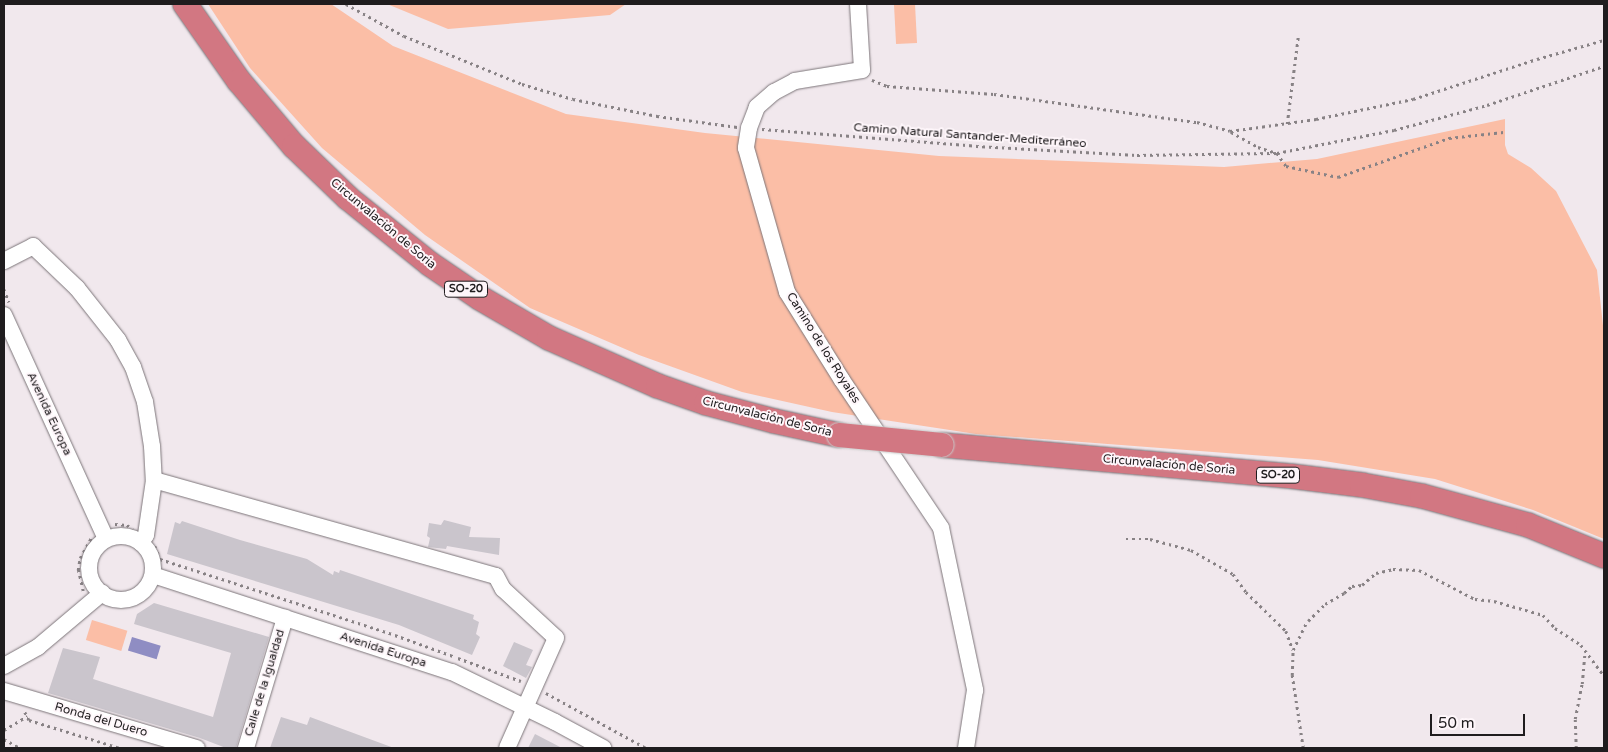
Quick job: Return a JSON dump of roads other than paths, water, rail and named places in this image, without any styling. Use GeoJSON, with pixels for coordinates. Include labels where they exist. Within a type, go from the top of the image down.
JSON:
{"type":"FeatureCollection","features":[{"type":"Feature","properties":{"kind":"highway","name":"Circunvalación de Soria"},"geometry":{"type":"LineString","coordinates":[[185,4],[239,81],[294,146],[348,198],[388,231],[430,264],[480,298],[549,338],[658,386],[706,403],[774,421],[839,435],[942,446],[1290,476],[1362,485],[1422,496],[1528,525],[1604,556]]}},
{"type":"Feature","properties":{"kind":"street","name":"Camino de los Royales"},"geometry":{"type":"LineString","coordinates":[[858,4],[862,70],[795,81],[774,92],[757,107],[748,128],[746,148],[752,178],[787,292],[842,380],[941,528],[975,690],[966,748]]}},
{"type":"Feature","properties":{"kind":"street"},"geometry":{"type":"LineString","coordinates":[[4,261],[34,246],[78,288],[118,340],[133,367],[145,402],[152,446],[154,480],[143,540],[152,557],[153,575],[149,585],[133,598],[112,599],[102,593],[90,577],[89,566],[92,555],[103,533],[143,540]]}},
{"type":"Feature","properties":{"kind":"street","name":"Avenida Europa"},"geometry":{"type":"LineString","coordinates":[[8,311],[103,533]]}},
{"type":"Feature","properties":{"kind":"street"},"geometry":{"type":"LineString","coordinates":[[154,480],[496,576],[503,589],[556,638],[507,748]]}},
{"type":"Feature","properties":{"kind":"street","name":"Avenida Europa"},"geometry":{"type":"LineString","coordinates":[[153,575],[452,672],[526,707],[603,748]]}},
{"type":"Feature","properties":{"kind":"street"},"geometry":{"type":"LineString","coordinates":[[4,666],[38,647],[102,593]]}},
{"type":"Feature","properties":{"kind":"street","name":"Calle de la Igualdad"},"geometry":{"type":"LineString","coordinates":[[246,748],[285,618]]}},
{"type":"Feature","properties":{"kind":"street","name":"Ronda del Duero"},"geometry":{"type":"LineString","coordinates":[[4,691],[198,748]]}},
{"type":"Feature","properties":{"kind":"water"},"geometry":{"type":"Polygon","coordinates":[[[132,637],[161,646],[157,659],[128,650],[132,637]]]}}]}
